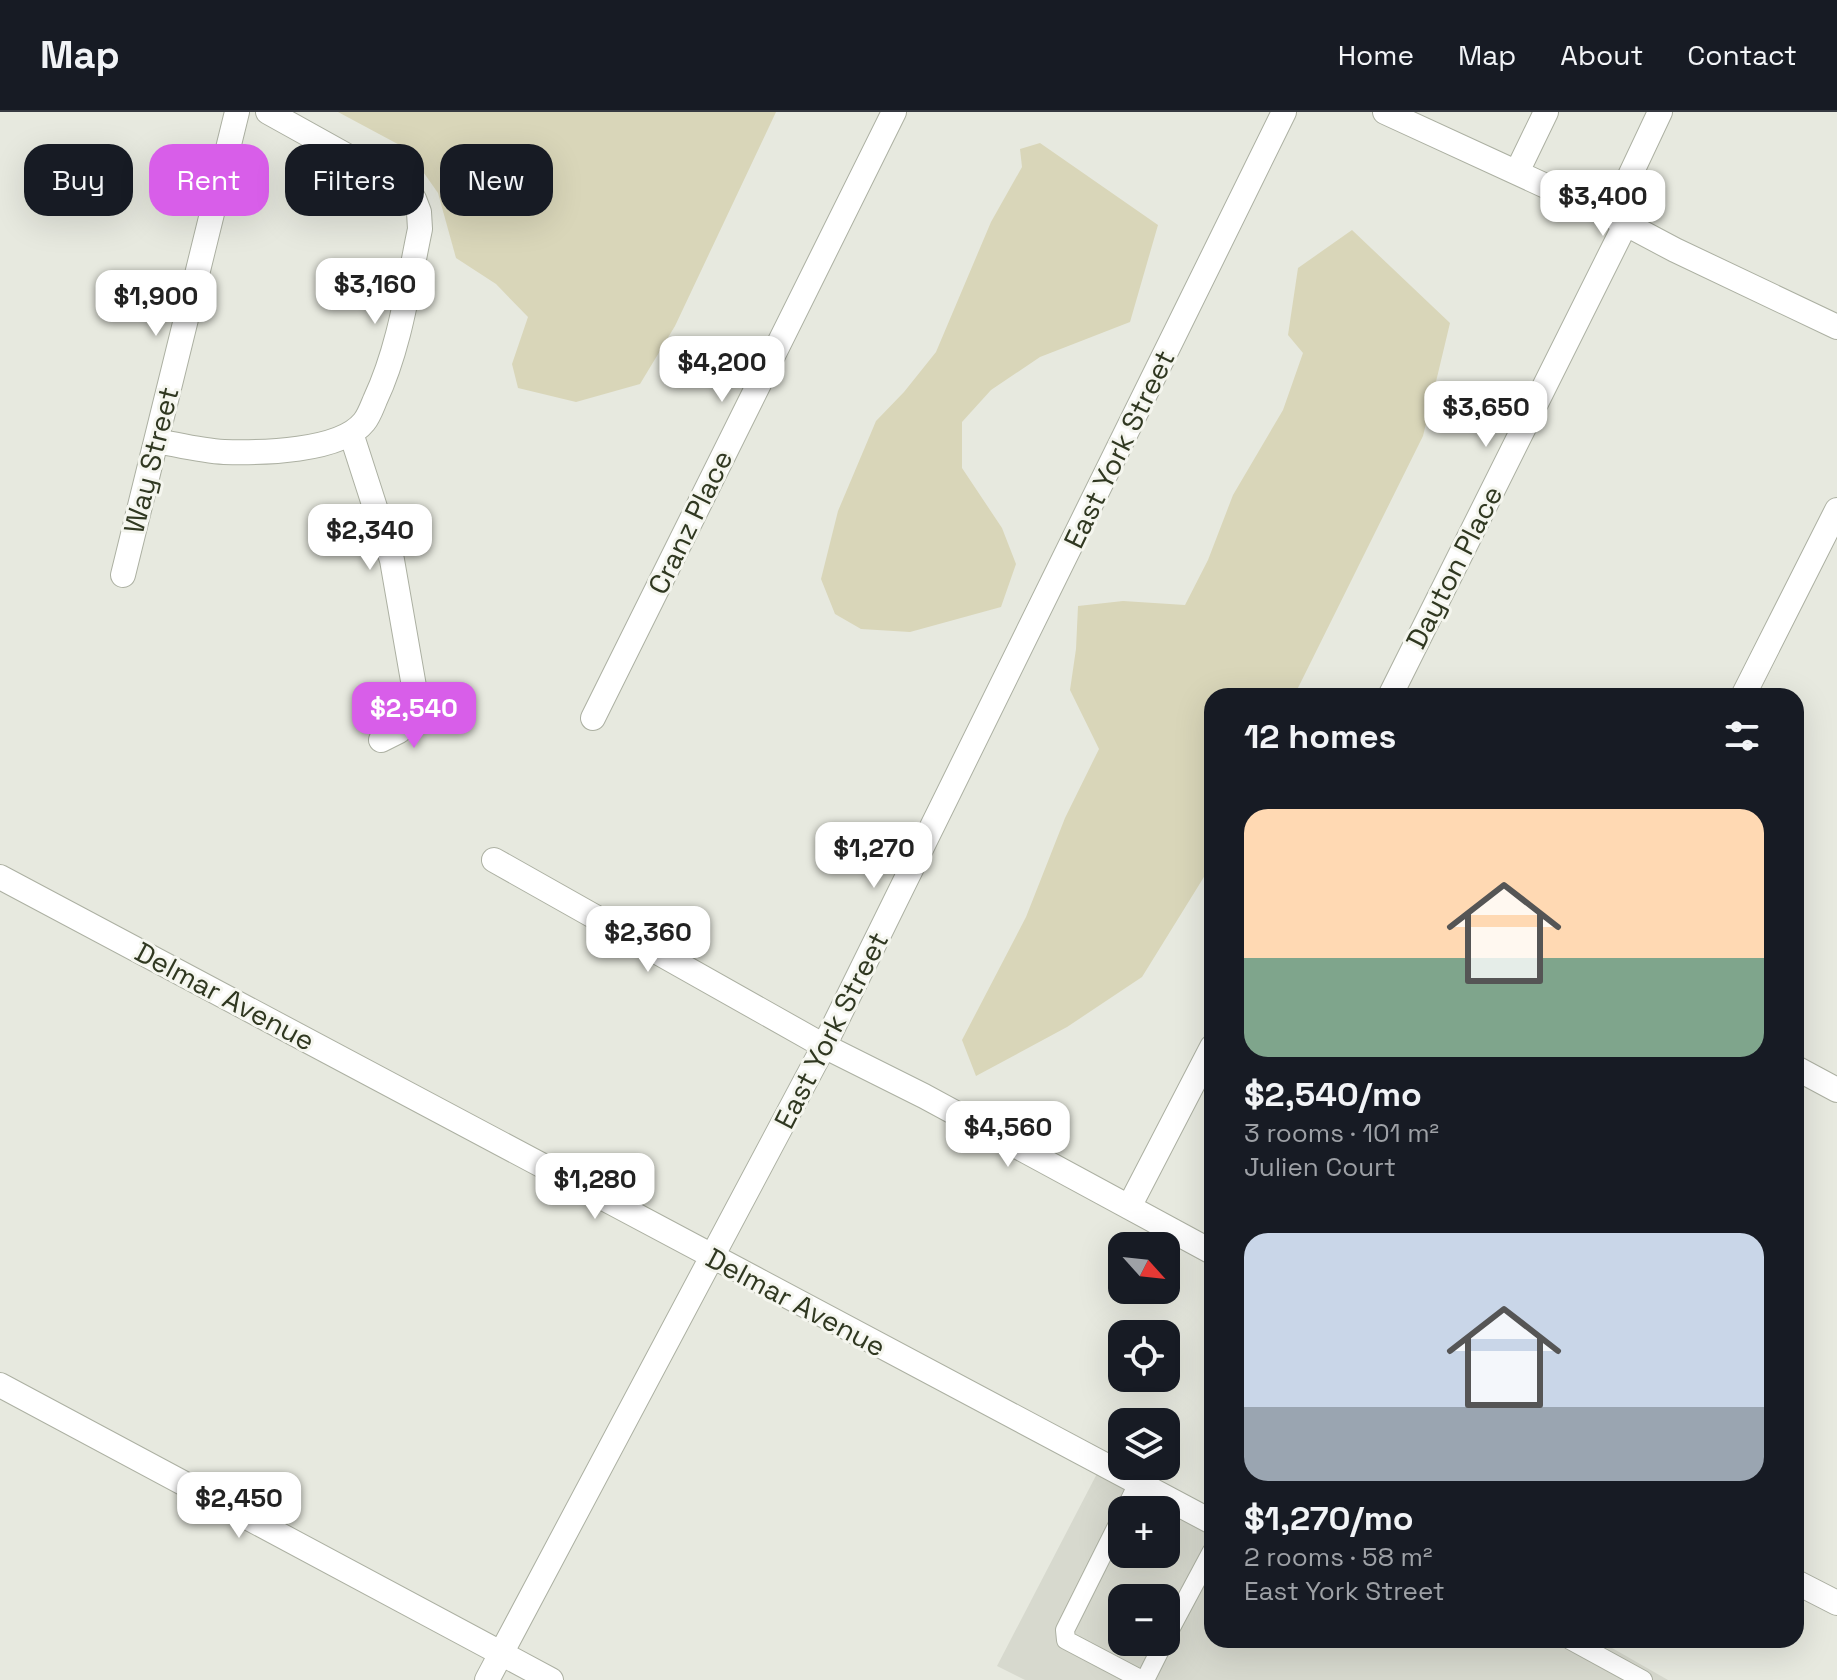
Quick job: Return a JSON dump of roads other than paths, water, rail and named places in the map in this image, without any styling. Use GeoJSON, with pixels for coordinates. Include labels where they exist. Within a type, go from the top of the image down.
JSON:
{"type":"FeatureCollection","features":[{"type":"Feature","properties":{"kind":"street","name":"Way Street"},"geometry":{"type":"LineString","coordinates":[[123,575],[237,112]]}},
{"type":"Feature","properties":{"kind":"street"},"geometry":{"type":"LineString","coordinates":[[157,441],[221,452],[272,451],[319,444],[351,433],[365,421],[384,381],[420,229],[414,199],[394,182],[268,112]]}},
{"type":"Feature","properties":{"kind":"street","name":"Cranz Place"},"geometry":{"type":"LineString","coordinates":[[593,718],[894,112]]}},
{"type":"Feature","properties":{"kind":"street","name":"East York Street"},"geometry":{"type":"LineString","coordinates":[[487,1680],[824,1046],[1284,112]]}},
{"type":"Feature","properties":{"kind":"street"},"geometry":{"type":"LineString","coordinates":[[1385,112],[1618,219],[1675,250],[1837,327]]}},
{"type":"Feature","properties":{"kind":"street"},"geometry":{"type":"LineString","coordinates":[[1517,172],[1546,112]]}},
{"type":"Feature","properties":{"kind":"street","name":"Dayton Place"},"geometry":{"type":"LineString","coordinates":[[1394,688],[1618,219],[1660,112]]}},
{"type":"Feature","properties":{"kind":"street"},"geometry":{"type":"LineString","coordinates":[[351,433],[392,560],[416,698],[399,731],[381,740]]}},
{"type":"Feature","properties":{"kind":"street"},"geometry":{"type":"LineString","coordinates":[[1747,688],[1837,510]]}},
{"type":"Feature","properties":{"kind":"street"},"geometry":{"type":"LineString","coordinates":[[494,860],[824,1046],[924,1096],[1204,1248]]}},
{"type":"Feature","properties":{"kind":"street","name":"Delmar Avenue"},"geometry":{"type":"LineString","coordinates":[[0,877],[1204,1518]]}},
{"type":"Feature","properties":{"kind":"street"},"geometry":{"type":"LineString","coordinates":[[1129,1207],[1204,1062]]}},
{"type":"Feature","properties":{"kind":"street"},"geometry":{"type":"LineString","coordinates":[[1804,1072],[1837,1090]]}},
{"type":"Feature","properties":{"kind":"street"},"geometry":{"type":"LineString","coordinates":[[0,1385],[551,1680]]}},
{"type":"Feature","properties":{"kind":"street"},"geometry":{"type":"LineString","coordinates":[[1804,1586],[1837,1603]]}},
{"type":"Feature","properties":{"kind":"lane"},"geometry":{"type":"LineString","coordinates":[[1132,1496],[1138,1483]]}},
{"type":"Feature","properties":{"kind":"lane"},"geometry":{"type":"LineString","coordinates":[[1108,1544],[1065,1630],[1066,1640],[1144,1680],[1157,1656]]}},
{"type":"Feature","properties":{"kind":"lane"},"geometry":{"type":"LineString","coordinates":[[1180,1612],[1204,1566]]}},
{"type":"Feature","properties":{"kind":"lane"},"geometry":{"type":"LineString","coordinates":[[1585,1648],[1643,1680]]}}]}
